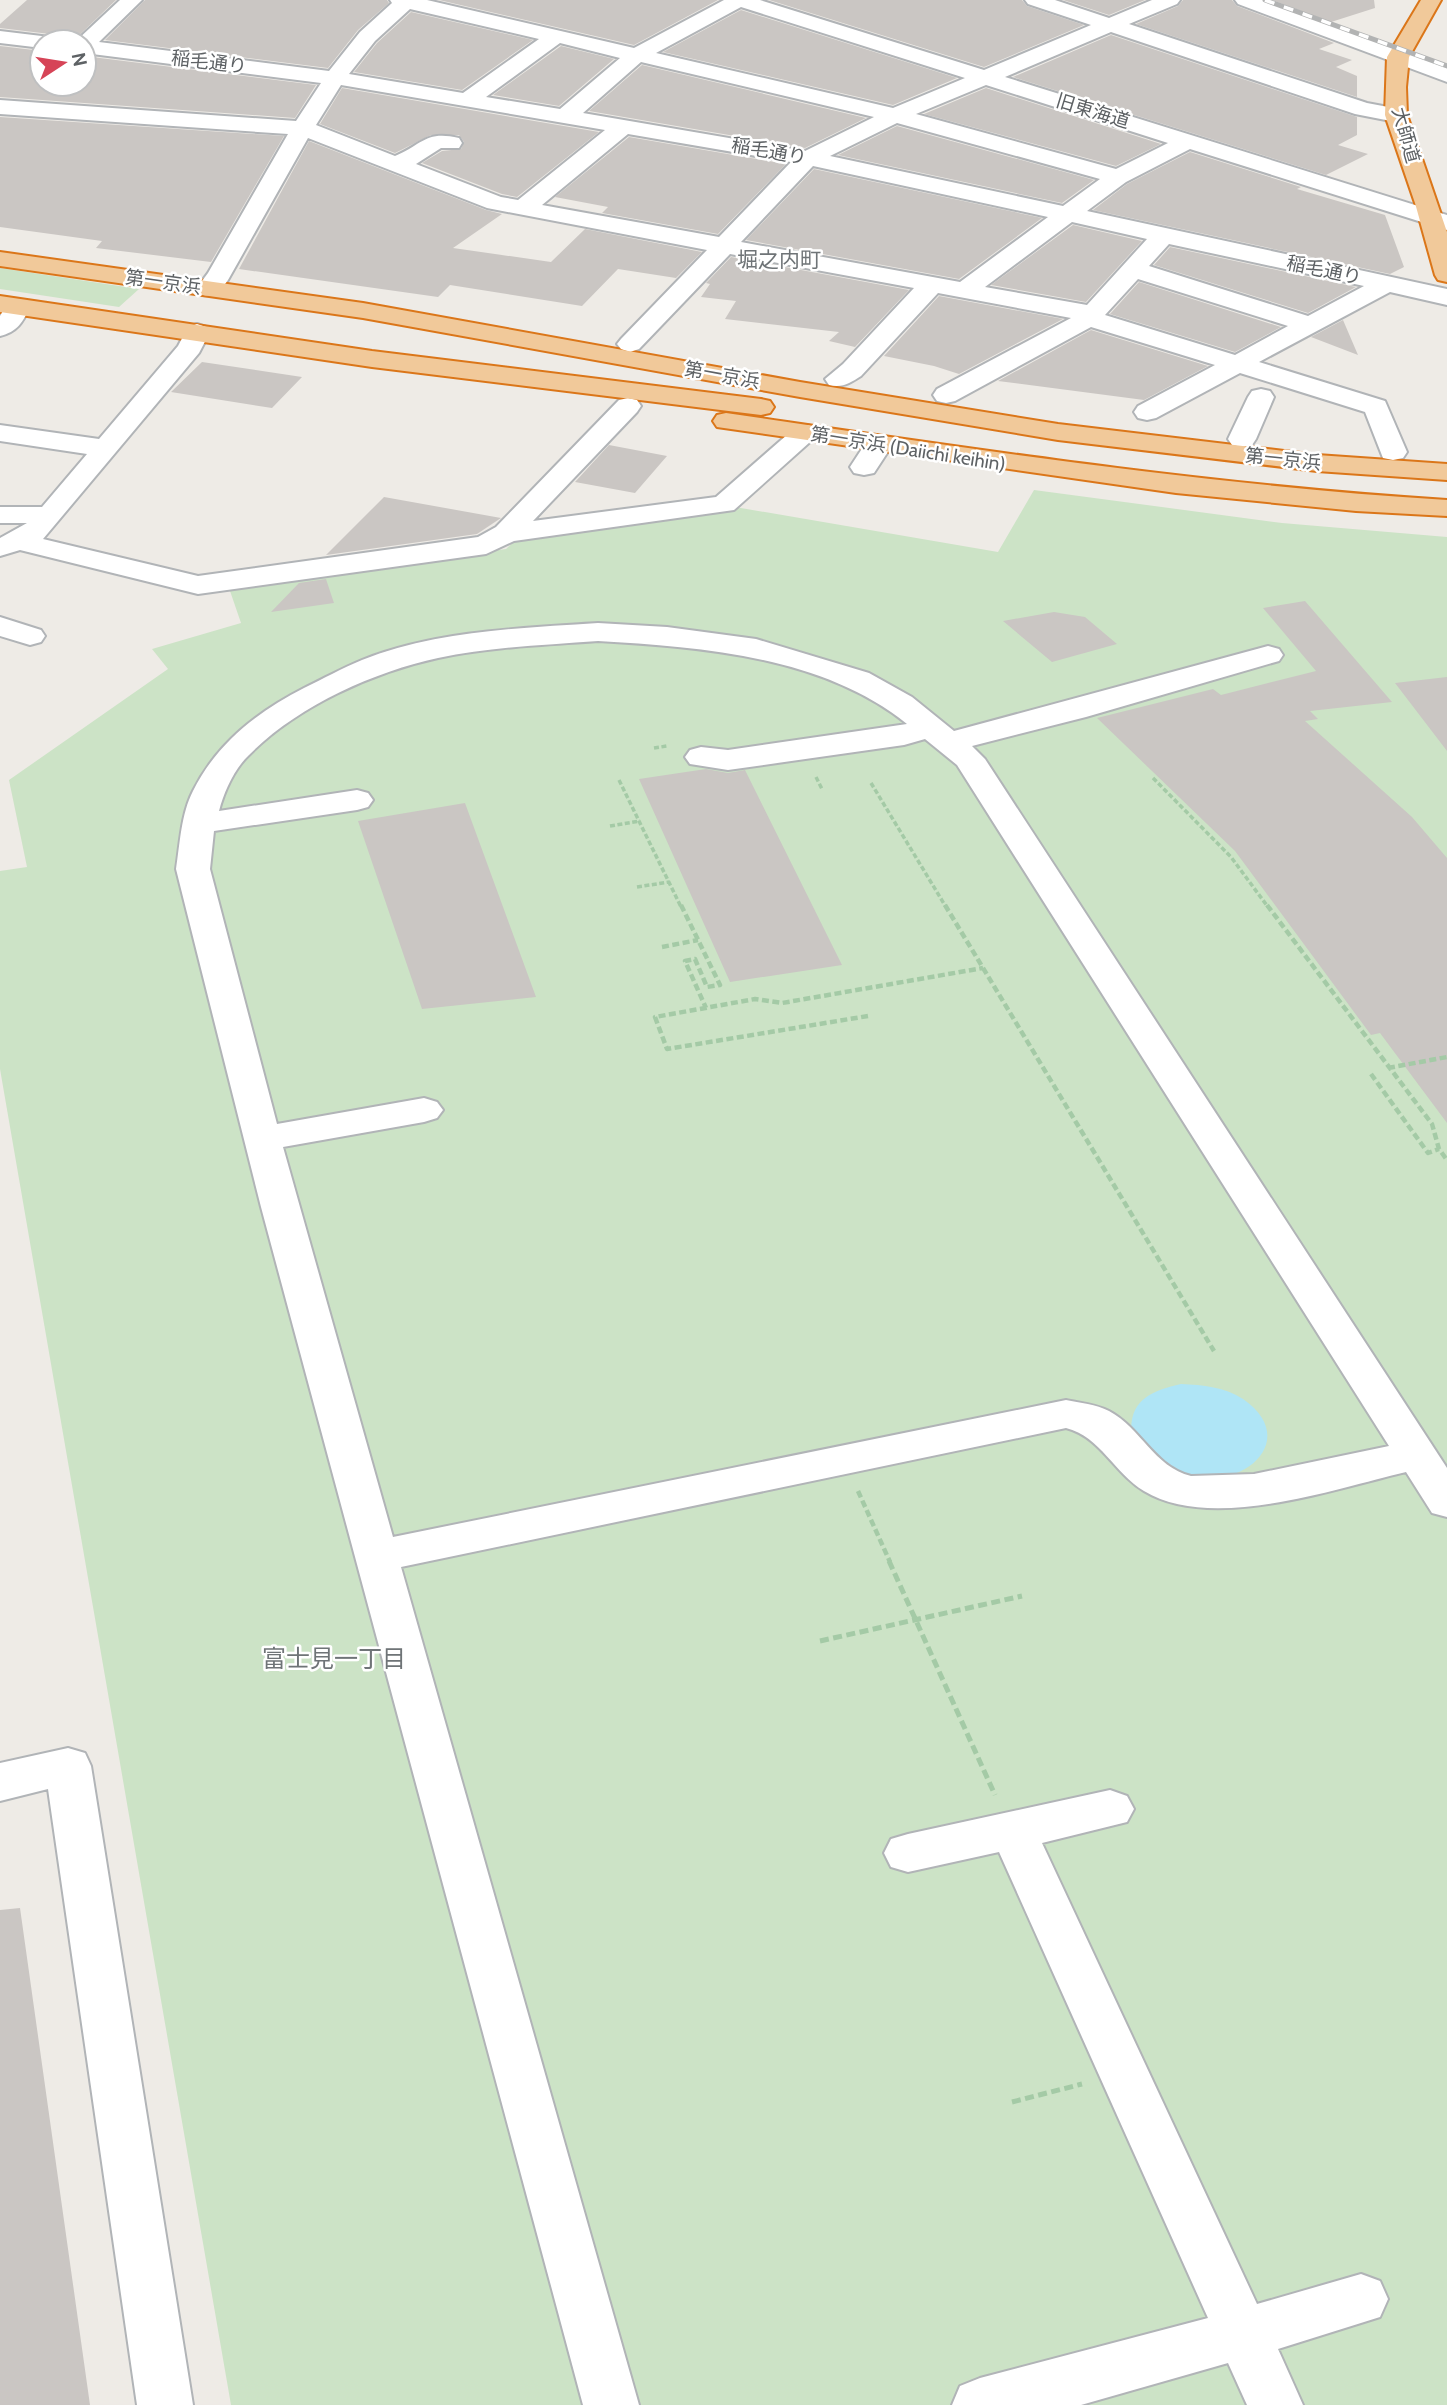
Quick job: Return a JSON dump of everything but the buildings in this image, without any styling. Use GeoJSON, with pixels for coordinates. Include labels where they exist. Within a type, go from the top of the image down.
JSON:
{"type":"FeatureCollection","features":[{"type":"Feature","properties":{"kind":"highway","name":"大師道"},"geometry":{"type":"LineString","coordinates":[[1428,1],[1398,57],[1396,116],[1439,221],[1447,275]]}},
{"type":"Feature","properties":{"kind":"highway","name":"第一京浜"},"geometry":{"type":"LineString","coordinates":[[0,258],[412,319],[1312,480],[1447,489]]}},
{"type":"Feature","properties":{"kind":"highway"},"geometry":{"type":"LineString","coordinates":[[141,323],[185,310],[208,289]]}},
{"type":"Feature","properties":{"kind":"highway"},"geometry":{"type":"LineString","coordinates":[[197,332],[205,314],[216,304],[246,295]]}},
{"type":"Feature","properties":{"kind":"highway","name":"第一京浜"},"geometry":{"type":"LineString","coordinates":[[9,306],[141,323],[372,359],[822,415],[1128,449],[1447,472]]}},
{"type":"Feature","properties":{"kind":"highway"},"geometry":{"type":"LineString","coordinates":[[412,319],[587,336],[838,379],[1242,439],[1447,455]]}},
{"type":"Feature","properties":{"kind":"highway","name":"第一京浜 (Daiichi keihin)"},"geometry":{"type":"LineString","coordinates":[[372,359],[628,406],[1006,464],[1295,498],[1447,508]]}},
{"type":"Feature","properties":{"kind":"street"},"geometry":{"type":"LineString","coordinates":[[98,33],[132,0]]}},
{"type":"Feature","properties":{"kind":"street"},"geometry":{"type":"LineString","coordinates":[[566,116],[635,56],[739,0]]}},
{"type":"Feature","properties":{"kind":"street","name":"旧東海道"},"geometry":{"type":"LineString","coordinates":[[739,0],[1439,221]]}},
{"type":"Feature","properties":{"kind":"street"},"geometry":{"type":"LineString","coordinates":[[1035,0],[1363,108],[1396,116]]}},
{"type":"Feature","properties":{"kind":"street"},"geometry":{"type":"LineString","coordinates":[[630,344],[808,158],[895,115],[1170,0]]}},
{"type":"Feature","properties":{"kind":"street"},"geometry":{"type":"LineString","coordinates":[[1245,0],[1447,75]]}},
{"type":"Feature","properties":{"kind":"street"},"geometry":{"type":"LineString","coordinates":[[208,289],[219,275],[303,128],[335,78],[365,37],[404,1],[895,115],[1118,177]]}},
{"type":"Feature","properties":{"kind":"street"},"geometry":{"type":"LineString","coordinates":[[1410,36],[1432,44]]}},
{"type":"Feature","properties":{"kind":"street"},"geometry":{"type":"LineString","coordinates":[[0,37],[28,40]]}},
{"type":"Feature","properties":{"kind":"street"},"geometry":{"type":"LineString","coordinates":[[468,100],[555,37]]}},
{"type":"Feature","properties":{"kind":"street","name":"稲毛通り"},"geometry":{"type":"LineString","coordinates":[[98,48],[335,78],[468,100],[494,109],[566,116],[808,158],[1447,297]]}},
{"type":"Feature","properties":{"kind":"street"},"geometry":{"type":"LineString","coordinates":[[4,112],[28,94]]}},
{"type":"Feature","properties":{"kind":"street"},"geometry":{"type":"LineString","coordinates":[[4,112],[303,128],[495,203],[1091,316],[1234,365],[1376,407],[1393,452]]}},
{"type":"Feature","properties":{"kind":"street"},"geometry":{"type":"LineString","coordinates":[[523,208],[625,126]]}},
{"type":"Feature","properties":{"kind":"street"},"geometry":{"type":"LineString","coordinates":[[396,164],[419,154],[437,141],[451,143]]}},
{"type":"Feature","properties":{"kind":"street"},"geometry":{"type":"LineString","coordinates":[[965,290],[1118,177],[1189,141]]}},
{"type":"Feature","properties":{"kind":"street"},"geometry":{"type":"LineString","coordinates":[[946,395],[1091,316],[1163,236]]}},
{"type":"Feature","properties":{"kind":"street"},"geometry":{"type":"LineString","coordinates":[[1135,270],[1310,325]]}},
{"type":"Feature","properties":{"kind":"street"},"geometry":{"type":"LineString","coordinates":[[838,379],[852,370],[932,284]]}},
{"type":"Feature","properties":{"kind":"street"},"geometry":{"type":"LineString","coordinates":[[1147,412],[1387,284]]}},
{"type":"Feature","properties":{"kind":"street"},"geometry":{"type":"LineString","coordinates":[[0,328],[10,320],[9,306]]}},
{"type":"Feature","properties":{"kind":"street"},"geometry":{"type":"LineString","coordinates":[[9,545],[36,531],[190,348],[197,332]]}},
{"type":"Feature","properties":{"kind":"street"},"geometry":{"type":"LineString","coordinates":[[1242,439],[1261,397]]}},
{"type":"Feature","properties":{"kind":"street"},"geometry":{"type":"LineString","coordinates":[[9,545],[198,585],[486,545],[506,533],[628,406]]}},
{"type":"Feature","properties":{"kind":"street"},"geometry":{"type":"LineString","coordinates":[[0,433],[106,448]]}},
{"type":"Feature","properties":{"kind":"street"},"geometry":{"type":"LineString","coordinates":[[506,533],[724,504],[807,433]]}},
{"type":"Feature","properties":{"kind":"street"},"geometry":{"type":"LineString","coordinates":[[864,467],[879,444]]}},
{"type":"Feature","properties":{"kind":"street"},"geometry":{"type":"LineString","coordinates":[[0,515],[49,515]]}},
{"type":"Feature","properties":{"kind":"street"},"geometry":{"type":"LineString","coordinates":[[0,626],[30,636]]}},
{"type":"Feature","properties":{"kind":"street"},"geometry":{"type":"LineString","coordinates":[[611,2405],[262,1139],[193,869],[199,824],[208,793],[235,750],[281,712],[374,666],[438,649],[512,639],[598,632],[745,645],[858,680],[901,704],[969,759],[1447,1502]]}},
{"type":"Feature","properties":{"kind":"street"},"geometry":{"type":"LineString","coordinates":[[701,757],[728,760],[904,736],[940,734],[1075,710],[1268,655]]}},
{"type":"Feature","properties":{"kind":"street"},"geometry":{"type":"LineString","coordinates":[[199,824],[357,800]]}},
{"type":"Feature","properties":{"kind":"street"},"geometry":{"type":"LineString","coordinates":[[262,1139],[424,1110]]}},
{"type":"Feature","properties":{"kind":"street"},"geometry":{"type":"LineString","coordinates":[[378,1556],[1066,1414],[1096,1422],[1143,1471],[1171,1488],[1212,1493],[1254,1490],[1417,1454]]}},
{"type":"Feature","properties":{"kind":"street"},"geometry":{"type":"LineString","coordinates":[[0,1782],[68,1766],[165,2405]]}},
{"type":"Feature","properties":{"kind":"street"},"geometry":{"type":"LineString","coordinates":[[908,1853],[1001,1816],[1110,1809]]}},
{"type":"Feature","properties":{"kind":"street"},"geometry":{"type":"LineString","coordinates":[[1001,1816],[1275,2405]]}},
{"type":"Feature","properties":{"kind":"street"},"geometry":{"type":"LineString","coordinates":[[980,2405],[1142,2363],[1361,2299]]}},
{"type":"Feature","properties":{"kind":"path"},"geometry":{"type":"LineString","coordinates":[[1153,778],[1231,857],[1432,1124],[1439,1149],[1447,1160]]}},
{"type":"Feature","properties":{"kind":"path"},"geometry":{"type":"LineString","coordinates":[[619,780],[720,985],[707,987],[695,959],[684,961],[706,1008]]}},
{"type":"Feature","properties":{"kind":"path"},"geometry":{"type":"LineString","coordinates":[[871,783],[1214,1351]]}},
{"type":"Feature","properties":{"kind":"path"},"geometry":{"type":"LineString","coordinates":[[610,826],[640,821]]}},
{"type":"Feature","properties":{"kind":"path"},"geometry":{"type":"LineString","coordinates":[[637,887],[669,882]]}},
{"type":"Feature","properties":{"kind":"path"},"geometry":{"type":"LineString","coordinates":[[662,947],[698,940]]}},
{"type":"Feature","properties":{"kind":"path"},"geometry":{"type":"LineString","coordinates":[[868,1016],[667,1049],[655,1017],[755,999],[782,1003],[983,968]]}},
{"type":"Feature","properties":{"kind":"path"},"geometry":{"type":"LineString","coordinates":[[1388,1068],[1447,1057]]}},
{"type":"Feature","properties":{"kind":"path"},"geometry":{"type":"LineString","coordinates":[[1371,1074],[1428,1153],[1439,1149]]}},
{"type":"Feature","properties":{"kind":"path"},"geometry":{"type":"LineString","coordinates":[[844,1460],[996,1794],[1001,1816]]}},
{"type":"Feature","properties":{"kind":"path"},"geometry":{"type":"LineString","coordinates":[[820,1642],[1023,1596]]}},
{"type":"Feature","properties":{"kind":"path"},"geometry":{"type":"LineString","coordinates":[[1012,2102],[1087,2083]]}},
{"type":"Feature","properties":{"kind":"green space"},"geometry":{"type":"Polygon","coordinates":[[[0,268],[139,289],[119,307],[0,289],[0,268]]]}},
{"type":"Feature","properties":{"kind":"green space"},"geometry":{"type":"Polygon","coordinates":[[[1034,490],[1282,523],[1447,537],[1447,2405],[231,2405],[0,1069],[0,871],[27,867],[9,780],[168,669],[152,649],[241,623],[229,588],[506,549],[521,535],[735,507],[998,552],[1034,490]]]}},
{"type":"Feature","properties":{"kind":"water"},"geometry":{"type":"Polygon","coordinates":[[[1181,1384],[1206,1386],[1229,1392],[1243,1399],[1258,1413],[1266,1427],[1267,1440],[1262,1453],[1253,1464],[1223,1477],[1184,1477],[1168,1470],[1132,1438],[1131,1425],[1137,1406],[1151,1394],[1181,1384]]]}},
{"type":"Feature","properties":{"kind":"railway"},"geometry":{"type":"LineString","coordinates":[[1265,0],[1447,66]]}},
{"type":"Feature","properties":{"kind":"district","name":"堀之内町"},"geometry":{"type":"Point","coordinates":[779,259]}},
{"type":"Feature","properties":{"kind":"district","name":"富士見一丁目"},"geometry":{"type":"Point","coordinates":[334,1658]}}]}
